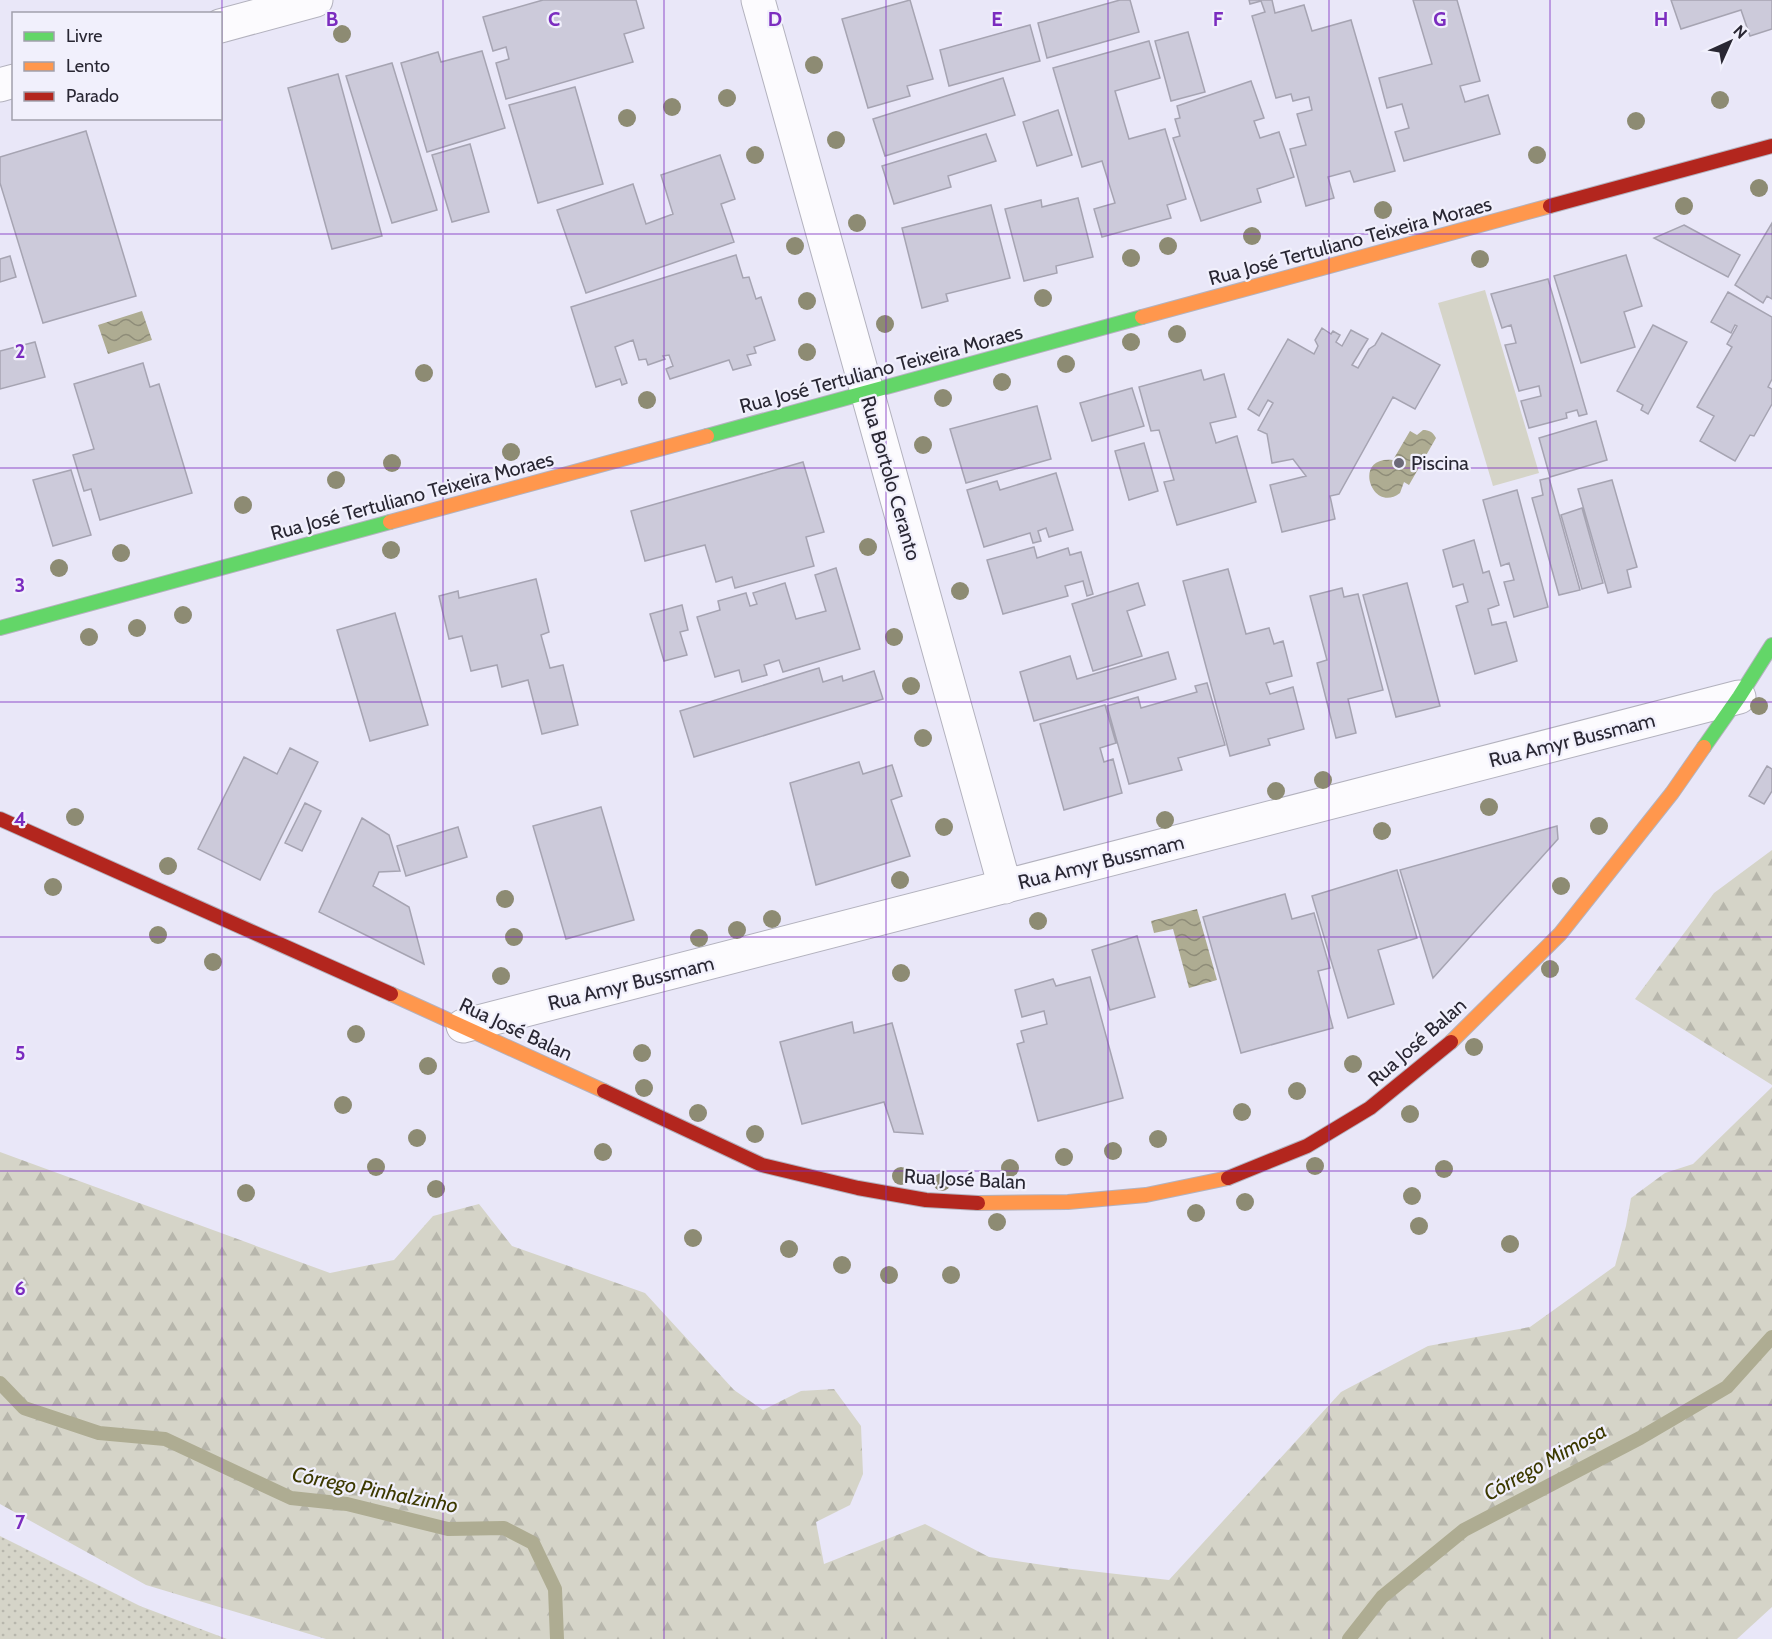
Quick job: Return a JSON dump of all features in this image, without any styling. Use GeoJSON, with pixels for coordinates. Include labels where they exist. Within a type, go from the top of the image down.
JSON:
{"type":"FeatureCollection","features":[{"type":"Feature","properties":{"kind":"street"},"geometry":{"type":"LineString","coordinates":[[222,25],[316,0]]}},
{"type":"Feature","properties":{"kind":"street","name":"Rua Bortolo Ceranto"},"geometry":{"type":"LineString","coordinates":[[758,0],[1005,886]]}},
{"type":"Feature","properties":{"kind":"street","name":"Rua José Tertuliano Teixeira Moraes"},"geometry":{"type":"LineString","coordinates":[[0,628],[1772,146]]}},
{"type":"Feature","properties":{"kind":"street","name":"Rua José Balan"},"geometry":{"type":"LineString","coordinates":[[0,819],[464,1026],[762,1165],[858,1188],[926,1200],[991,1204],[1068,1202],[1146,1196],[1227,1178],[1307,1146],[1370,1108],[1455,1039],[1560,934],[1672,793],[1772,645]]}},
{"type":"Feature","properties":{"kind":"street","name":"Rua Amyr Bussmam"},"geometry":{"type":"LineString","coordinates":[[464,1026],[1739,697]]}},
{"type":"Feature","properties":{"kind":"green space"},"geometry":{"type":"Polygon","coordinates":[[[1485,290],[1539,473],[1493,486],[1438,303],[1485,290]]]}},
{"type":"Feature","properties":{"kind":"green space"},"geometry":{"type":"Polygon","coordinates":[[[1772,850],[1772,1085],[1635,999],[1714,893],[1772,850]]]}},
{"type":"Feature","properties":{"kind":"green space"},"geometry":{"type":"Polygon","coordinates":[[[1772,1087],[1772,1607],[1737,1639],[326,1639],[146,1585],[0,1504],[0,1152],[330,1273],[394,1260],[433,1216],[479,1204],[512,1246],[645,1293],[734,1390],[763,1410],[801,1391],[834,1389],[861,1426],[863,1474],[850,1505],[816,1522],[824,1564],[925,1524],[989,1557],[1169,1580],[1341,1392],[1428,1346],[1530,1327],[1615,1266],[1631,1198],[1665,1173],[1693,1164],[1772,1087]]]}},
{"type":"Feature","properties":{"kind":"green space"},"geometry":{"type":"Polygon","coordinates":[[[0,1536],[140,1606],[227,1639],[0,1639],[0,1536]]]}},
{"type":"Feature","properties":{"kind":"water"},"geometry":{"type":"Polygon","coordinates":[[[142,311],[152,340],[108,354],[98,325],[142,311]]]}},
{"type":"Feature","properties":{"kind":"water","name":"Piscina"},"geometry":{"type":"Polygon","coordinates":[[[1423,430],[1431,432],[1436,438],[1409,485],[1404,482],[1400,493],[1390,498],[1374,491],[1369,474],[1372,466],[1380,461],[1393,460],[1410,431],[1417,435],[1423,430]]]}},
{"type":"Feature","properties":{"kind":"water"},"geometry":{"type":"Polygon","coordinates":[[[1197,909],[1217,980],[1189,988],[1173,929],[1154,933],[1151,921],[1197,909]]]}},
{"type":"Feature","properties":{"kind":"building"},"geometry":{"type":"Polygon","coordinates":[[[543,0],[636,0],[644,28],[624,34],[633,62],[506,99],[496,63],[509,59],[506,47],[493,51],[483,17],[543,0]]]}},
{"type":"Feature","properties":{"kind":"building"},"geometry":{"type":"Polygon","coordinates":[[[910,0],[933,79],[907,86],[910,96],[868,108],[842,19],[910,0]]]}},
{"type":"Feature","properties":{"kind":"building"},"geometry":{"type":"Polygon","coordinates":[[[1120,0],[1130,0],[1139,32],[1047,58],[1038,23],[1120,0]]]}},
{"type":"Feature","properties":{"kind":"building"},"geometry":{"type":"Polygon","coordinates":[[[1249,0],[1272,0],[1275,13],[1304,5],[1312,31],[1351,20],[1395,171],[1354,182],[1350,171],[1328,177],[1334,198],[1306,206],[1290,149],[1306,145],[1297,114],[1312,110],[1309,97],[1293,101],[1291,94],[1276,98],[1252,16],[1265,12],[1261,1],[1250,4],[1249,0]]]}},
{"type":"Feature","properties":{"kind":"building"},"geometry":{"type":"Polygon","coordinates":[[[1413,0],[1457,0],[1480,81],[1460,86],[1465,102],[1488,95],[1500,134],[1404,161],[1395,132],[1409,128],[1402,104],[1387,108],[1379,78],[1432,64],[1413,0]]]}},
{"type":"Feature","properties":{"kind":"building"},"geometry":{"type":"Polygon","coordinates":[[[1671,0],[1772,0],[1772,29],[1750,36],[1741,10],[1681,29],[1671,0]]]}},
{"type":"Feature","properties":{"kind":"building"},"geometry":{"type":"Polygon","coordinates":[[[1030,25],[1040,61],[949,86],[940,50],[1030,25]]]}},
{"type":"Feature","properties":{"kind":"building"},"geometry":{"type":"Polygon","coordinates":[[[1188,32],[1205,92],[1171,101],[1155,41],[1188,32]]]}},
{"type":"Feature","properties":{"kind":"building"},"geometry":{"type":"Polygon","coordinates":[[[1149,41],[1160,78],[1115,91],[1129,139],[1165,129],[1186,199],[1167,205],[1171,218],[1102,237],[1094,209],[1115,203],[1102,161],[1082,167],[1053,68],[1149,41]]]}},
{"type":"Feature","properties":{"kind":"building"},"geometry":{"type":"Polygon","coordinates":[[[482,51],[505,128],[427,152],[401,63],[438,52],[441,62],[482,51]]]}},
{"type":"Feature","properties":{"kind":"building"},"geometry":{"type":"Polygon","coordinates":[[[392,63],[437,210],[392,223],[346,76],[392,63]]]}},
{"type":"Feature","properties":{"kind":"building"},"geometry":{"type":"Polygon","coordinates":[[[338,74],[382,236],[332,249],[288,88],[338,74]]]}},
{"type":"Feature","properties":{"kind":"building"},"geometry":{"type":"Polygon","coordinates":[[[1003,78],[1015,115],[885,156],[873,119],[1003,78]]]}},
{"type":"Feature","properties":{"kind":"building"},"geometry":{"type":"Polygon","coordinates":[[[1251,81],[1264,118],[1254,121],[1260,138],[1279,132],[1294,177],[1257,189],[1261,202],[1201,221],[1173,138],[1180,136],[1175,119],[1180,118],[1177,106],[1251,81]]]}},
{"type":"Feature","properties":{"kind":"building"},"geometry":{"type":"Polygon","coordinates":[[[575,87],[603,184],[538,203],[509,105],[575,87]]]}},
{"type":"Feature","properties":{"kind":"building"},"geometry":{"type":"Polygon","coordinates":[[[1058,110],[1072,155],[1037,166],[1023,122],[1058,110]]]}},
{"type":"Feature","properties":{"kind":"building"},"geometry":{"type":"Polygon","coordinates":[[[86,131],[136,296],[43,323],[0,183],[0,157],[86,131]]]}},
{"type":"Feature","properties":{"kind":"building"},"geometry":{"type":"Polygon","coordinates":[[[986,134],[996,161],[948,176],[951,187],[894,204],[882,166],[986,134]]]}},
{"type":"Feature","properties":{"kind":"building"},"geometry":{"type":"Polygon","coordinates":[[[470,144],[489,212],[452,222],[432,155],[470,144]]]}},
{"type":"Feature","properties":{"kind":"building"},"geometry":{"type":"Polygon","coordinates":[[[720,155],[735,199],[721,204],[734,242],[586,293],[557,210],[633,184],[646,224],[673,214],[661,175],[720,155]]]}},
{"type":"Feature","properties":{"kind":"building"},"geometry":{"type":"Polygon","coordinates":[[[1078,198],[1093,257],[1056,266],[1057,273],[1024,281],[1005,209],[1041,200],[1042,207],[1078,198]]]}},
{"type":"Feature","properties":{"kind":"building"},"geometry":{"type":"Polygon","coordinates":[[[991,205],[1010,278],[946,294],[948,301],[922,308],[902,228],[991,205]]]}},
{"type":"Feature","properties":{"kind":"building"},"geometry":{"type":"Polygon","coordinates":[[[1772,223],[1772,299],[1767,296],[1763,303],[1735,285],[1772,223]]]}},
{"type":"Feature","properties":{"kind":"building"},"geometry":{"type":"Polygon","coordinates":[[[1684,225],[1740,255],[1728,277],[1654,238],[1684,225]]]}},
{"type":"Feature","properties":{"kind":"building"},"geometry":{"type":"Polygon","coordinates":[[[736,255],[743,278],[749,277],[756,299],[761,297],[775,340],[754,347],[756,353],[747,355],[751,365],[733,370],[729,360],[670,379],[666,369],[673,366],[669,355],[663,356],[665,359],[648,365],[646,359],[639,360],[633,340],[615,347],[627,383],[622,385],[620,379],[596,387],[571,307],[736,255]]]}},
{"type":"Feature","properties":{"kind":"building"},"geometry":{"type":"Polygon","coordinates":[[[1626,255],[1642,306],[1624,312],[1635,347],[1581,363],[1554,276],[1626,255]]]}},
{"type":"Feature","properties":{"kind":"building"},"geometry":{"type":"Polygon","coordinates":[[[10,256],[16,277],[0,282],[0,259],[10,256]]]}},
{"type":"Feature","properties":{"kind":"building"},"geometry":{"type":"Polygon","coordinates":[[[1548,279],[1587,414],[1579,416],[1577,410],[1566,413],[1567,418],[1529,428],[1521,401],[1541,396],[1539,386],[1519,391],[1505,345],[1516,343],[1511,325],[1502,328],[1491,294],[1548,279]]]}},
{"type":"Feature","properties":{"kind":"building"},"geometry":{"type":"Polygon","coordinates":[[[1728,292],[1772,317],[1772,379],[1768,387],[1772,389],[1772,404],[1754,436],[1750,435],[1735,461],[1700,441],[1714,416],[1697,407],[1732,347],[1727,344],[1737,326],[1735,325],[1731,333],[1711,322],[1728,292]]]}},
{"type":"Feature","properties":{"kind":"building"},"geometry":{"type":"Polygon","coordinates":[[[1653,325],[1687,342],[1648,414],[1641,410],[1643,405],[1617,391],[1653,325]]]}},
{"type":"Feature","properties":{"kind":"building"},"geometry":{"type":"Polygon","coordinates":[[[1322,328],[1331,334],[1333,331],[1340,335],[1336,342],[1342,346],[1351,330],[1368,339],[1352,365],[1358,368],[1382,333],[1440,365],[1415,409],[1393,397],[1339,494],[1330,496],[1335,519],[1282,532],[1270,485],[1306,476],[1293,459],[1272,463],[1267,434],[1258,430],[1273,403],[1268,400],[1259,416],[1248,409],[1288,339],[1314,354],[1318,346],[1315,340],[1322,328]]]}},
{"type":"Feature","properties":{"kind":"building"},"geometry":{"type":"Polygon","coordinates":[[[35,342],[45,377],[0,389],[0,351],[35,342]]]}},
{"type":"Feature","properties":{"kind":"building"},"geometry":{"type":"Polygon","coordinates":[[[143,363],[150,387],[159,384],[192,493],[100,520],[91,489],[84,491],[73,455],[94,449],[74,384],[143,363]]]}},
{"type":"Feature","properties":{"kind":"building"},"geometry":{"type":"Polygon","coordinates":[[[1201,370],[1204,380],[1224,374],[1236,417],[1210,423],[1216,443],[1237,436],[1256,502],[1177,525],[1164,482],[1174,480],[1159,430],[1151,431],[1139,387],[1201,370]]]}},
{"type":"Feature","properties":{"kind":"building"},"geometry":{"type":"Polygon","coordinates":[[[1132,388],[1144,426],[1092,441],[1080,403],[1132,388]]]}},
{"type":"Feature","properties":{"kind":"building"},"geometry":{"type":"Polygon","coordinates":[[[1037,406],[1051,459],[966,483],[950,429],[1037,406]]]}},
{"type":"Feature","properties":{"kind":"building"},"geometry":{"type":"Polygon","coordinates":[[[1596,421],[1607,460],[1550,477],[1539,438],[1596,421]]]}},
{"type":"Feature","properties":{"kind":"building"},"geometry":{"type":"Polygon","coordinates":[[[1144,443],[1158,491],[1129,500],[1115,451],[1144,443]]]}},
{"type":"Feature","properties":{"kind":"building"},"geometry":{"type":"Polygon","coordinates":[[[803,462],[824,532],[806,537],[814,566],[735,588],[732,577],[716,582],[705,545],[645,561],[631,511],[803,462]]]}},
{"type":"Feature","properties":{"kind":"building"},"geometry":{"type":"Polygon","coordinates":[[[71,470],[91,535],[53,546],[33,480],[71,470]]]}},
{"type":"Feature","properties":{"kind":"building"},"geometry":{"type":"Polygon","coordinates":[[[1056,473],[1073,530],[1049,537],[1046,528],[1038,531],[1041,541],[1033,543],[1030,533],[984,547],[967,490],[997,481],[1000,490],[1056,473]]]}},
{"type":"Feature","properties":{"kind":"building"},"geometry":{"type":"Polygon","coordinates":[[[1549,478],[1580,590],[1559,595],[1532,498],[1543,495],[1540,480],[1549,478]]]}},
{"type":"Feature","properties":{"kind":"building"},"geometry":{"type":"Polygon","coordinates":[[[1612,480],[1637,567],[1627,570],[1631,587],[1608,593],[1578,489],[1612,480]]]}},
{"type":"Feature","properties":{"kind":"building"},"geometry":{"type":"Polygon","coordinates":[[[1517,490],[1548,607],[1514,617],[1504,582],[1514,580],[1509,563],[1501,566],[1483,500],[1517,490]]]}},
{"type":"Feature","properties":{"kind":"building"},"geometry":{"type":"Polygon","coordinates":[[[1582,508],[1603,583],[1582,589],[1561,515],[1582,508]]]}},
{"type":"Feature","properties":{"kind":"building"},"geometry":{"type":"Polygon","coordinates":[[[1474,540],[1483,573],[1489,571],[1499,605],[1488,609],[1492,625],[1506,622],[1517,661],[1475,674],[1456,606],[1468,602],[1463,584],[1453,587],[1443,550],[1474,540]]]}},
{"type":"Feature","properties":{"kind":"building"},"geometry":{"type":"Polygon","coordinates":[[[1034,547],[1037,558],[1068,548],[1070,555],[1081,552],[1093,594],[1087,596],[1083,581],[1065,586],[1068,596],[1003,614],[987,560],[1034,547]]]}},
{"type":"Feature","properties":{"kind":"building"},"geometry":{"type":"Polygon","coordinates":[[[836,568],[860,649],[783,672],[779,660],[764,665],[767,675],[742,682],[739,670],[715,677],[697,617],[720,610],[718,601],[746,593],[750,606],[757,604],[753,593],[785,583],[796,619],[826,611],[815,575],[836,568]]]}},
{"type":"Feature","properties":{"kind":"building"},"geometry":{"type":"Polygon","coordinates":[[[1228,569],[1246,634],[1269,628],[1274,644],[1283,641],[1292,676],[1266,683],[1270,694],[1293,687],[1304,729],[1268,739],[1270,745],[1230,756],[1183,581],[1228,569]]]}},
{"type":"Feature","properties":{"kind":"building"},"geometry":{"type":"Polygon","coordinates":[[[536,579],[549,632],[541,635],[550,668],[563,665],[578,725],[542,734],[528,680],[502,687],[497,665],[471,671],[462,636],[449,639],[439,596],[458,591],[459,598],[536,579]]]}},
{"type":"Feature","properties":{"kind":"building"},"geometry":{"type":"Polygon","coordinates":[[[1138,583],[1145,605],[1127,611],[1142,656],[1093,671],[1072,604],[1138,583]]]}},
{"type":"Feature","properties":{"kind":"building"},"geometry":{"type":"Polygon","coordinates":[[[1407,583],[1440,706],[1396,717],[1363,595],[1407,583]]]}},
{"type":"Feature","properties":{"kind":"building"},"geometry":{"type":"Polygon","coordinates":[[[1342,588],[1344,597],[1358,594],[1383,690],[1348,699],[1356,733],[1336,738],[1317,663],[1327,660],[1310,596],[1342,588]]]}},
{"type":"Feature","properties":{"kind":"building"},"geometry":{"type":"Polygon","coordinates":[[[682,605],[688,630],[680,632],[687,655],[664,661],[650,614],[682,605]]]}},
{"type":"Feature","properties":{"kind":"building"},"geometry":{"type":"Polygon","coordinates":[[[395,613],[428,725],[370,741],[337,630],[395,613]]]}},
{"type":"Feature","properties":{"kind":"building"},"geometry":{"type":"Polygon","coordinates":[[[1168,652],[1176,679],[1034,721],[1020,672],[1070,656],[1077,679],[1168,652]]]}},
{"type":"Feature","properties":{"kind":"building"},"geometry":{"type":"Polygon","coordinates":[[[819,668],[823,682],[842,676],[843,681],[874,671],[883,699],[694,757],[680,711],[819,668]]]}},
{"type":"Feature","properties":{"kind":"building"},"geometry":{"type":"Polygon","coordinates":[[[1207,683],[1225,745],[1178,758],[1182,770],[1129,784],[1107,706],[1138,697],[1141,708],[1197,692],[1195,686],[1207,683]]]}},
{"type":"Feature","properties":{"kind":"building"},"geometry":{"type":"Polygon","coordinates":[[[1105,705],[1116,743],[1100,748],[1104,762],[1113,759],[1122,793],[1064,810],[1040,724],[1105,705]]]}},
{"type":"Feature","properties":{"kind":"building"},"geometry":{"type":"Polygon","coordinates":[[[290,748],[318,762],[260,880],[198,849],[244,757],[277,774],[290,748]]]}},
{"type":"Feature","properties":{"kind":"building"},"geometry":{"type":"Polygon","coordinates":[[[859,762],[863,774],[892,765],[902,796],[891,800],[910,856],[816,885],[790,783],[859,762]]]}},
{"type":"Feature","properties":{"kind":"building"},"geometry":{"type":"Polygon","coordinates":[[[1767,766],[1772,769],[1772,791],[1764,804],[1749,796],[1767,766]]]}},
{"type":"Feature","properties":{"kind":"building"},"geometry":{"type":"Polygon","coordinates":[[[305,803],[321,811],[302,851],[285,843],[305,803]]]}},
{"type":"Feature","properties":{"kind":"building"},"geometry":{"type":"Polygon","coordinates":[[[601,807],[634,920],[566,939],[533,826],[601,807]]]}},
{"type":"Feature","properties":{"kind":"building"},"geometry":{"type":"Polygon","coordinates":[[[362,818],[389,835],[400,871],[379,872],[373,886],[409,907],[424,964],[319,912],[362,818]]]}},
{"type":"Feature","properties":{"kind":"building"},"geometry":{"type":"Polygon","coordinates":[[[1557,826],[1558,839],[1433,978],[1400,870],[1557,826]]]}},
{"type":"Feature","properties":{"kind":"building"},"geometry":{"type":"Polygon","coordinates":[[[458,827],[467,857],[406,876],[397,846],[458,827]]]}},
{"type":"Feature","properties":{"kind":"building"},"geometry":{"type":"Polygon","coordinates":[[[1397,870],[1417,938],[1378,950],[1394,1004],[1348,1018],[1312,896],[1397,870]]]}},
{"type":"Feature","properties":{"kind":"building"},"geometry":{"type":"Polygon","coordinates":[[[1285,894],[1292,919],[1314,913],[1330,968],[1318,971],[1333,1028],[1241,1053],[1203,917],[1285,894]]]}},
{"type":"Feature","properties":{"kind":"building"},"geometry":{"type":"Polygon","coordinates":[[[1137,936],[1155,997],[1110,1010],[1092,950],[1137,936]]]}},
{"type":"Feature","properties":{"kind":"building"},"geometry":{"type":"Polygon","coordinates":[[[1090,977],[1123,1098],[1038,1121],[1017,1044],[1024,1042],[1021,1031],[1047,1024],[1044,1011],[1022,1017],[1015,990],[1053,979],[1056,986],[1090,977]]]}},
{"type":"Feature","properties":{"kind":"building"},"geometry":{"type":"Polygon","coordinates":[[[852,1022],[854,1033],[892,1023],[923,1134],[894,1132],[884,1102],[802,1124],[780,1042],[852,1022]]]}},
{"type":"Feature","properties":{"kind":"waterway","name":"Córrego Mimosa"},"geometry":{"type":"LineString","coordinates":[[1349,1639],[1382,1597],[1464,1530],[1640,1438],[1727,1387],[1772,1337]]}},
{"type":"Feature","properties":{"kind":"waterway","name":"Córrego Pinhalzinho"},"geometry":{"type":"LineString","coordinates":[[0,1383],[24,1408],[99,1433],[165,1439],[291,1498],[347,1504],[448,1529],[504,1528],[533,1543],[555,1589],[557,1639]]}},
{"type":"Feature","properties":{"kind":"traffic: fast"},"geometry":{"type":"LineString","coordinates":[[707,436],[1142,317]]}},
{"type":"Feature","properties":{"kind":"traffic: fast"},"geometry":{"type":"LineString","coordinates":[[0,628],[390,522]]}},
{"type":"Feature","properties":{"kind":"traffic: fast"},"geometry":{"type":"LineString","coordinates":[[1704,747],[1772,645]]}},
{"type":"Feature","properties":{"kind":"traffic: slow"},"geometry":{"type":"LineString","coordinates":[[1142,317],[1550,206]]}},
{"type":"Feature","properties":{"kind":"traffic: slow"},"geometry":{"type":"LineString","coordinates":[[390,522],[707,436]]}},
{"type":"Feature","properties":{"kind":"traffic: slow"},"geometry":{"type":"LineString","coordinates":[[1451,1042],[1560,934],[1672,793],[1704,747]]}},
{"type":"Feature","properties":{"kind":"traffic: slow"},"geometry":{"type":"LineString","coordinates":[[391,994],[604,1091]]}},
{"type":"Feature","properties":{"kind":"traffic: slow"},"geometry":{"type":"LineString","coordinates":[[978,1203],[1068,1202],[1146,1195],[1228,1178]]}},
{"type":"Feature","properties":{"kind":"traffic: jam"},"geometry":{"type":"LineString","coordinates":[[1550,206],[1772,146]]}},
{"type":"Feature","properties":{"kind":"traffic: jam"},"geometry":{"type":"LineString","coordinates":[[0,819],[391,994]]}},
{"type":"Feature","properties":{"kind":"traffic: jam"},"geometry":{"type":"LineString","coordinates":[[1228,1178],[1307,1146],[1370,1108],[1451,1042]]}},
{"type":"Feature","properties":{"kind":"traffic: jam"},"geometry":{"type":"LineString","coordinates":[[604,1091],[762,1165],[858,1188],[926,1200],[978,1203]]}},
{"type":"Feature","properties":{"kind":"place","name":"Piscina"},"geometry":{"type":"Point","coordinates":[1399,463]}}]}
